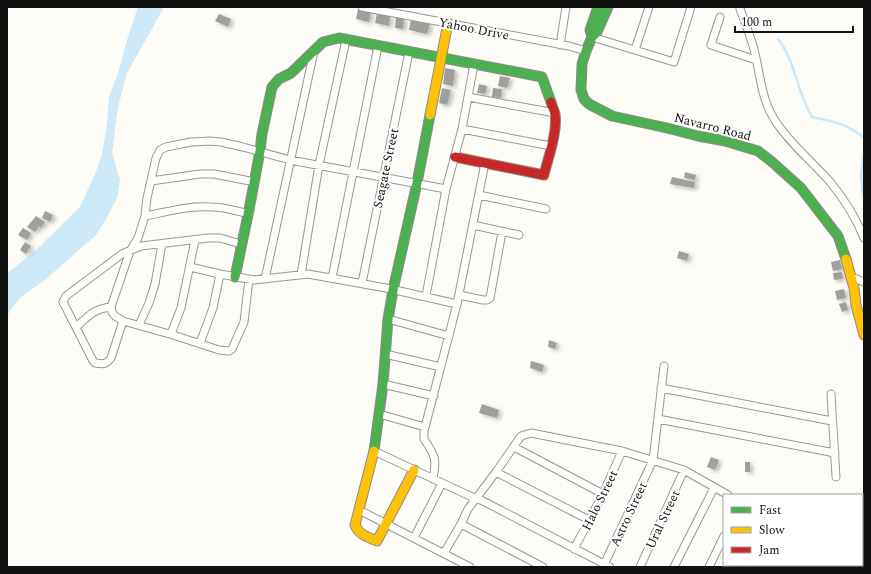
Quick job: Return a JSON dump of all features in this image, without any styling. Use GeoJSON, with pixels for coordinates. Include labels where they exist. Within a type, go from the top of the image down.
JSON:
{"type":"FeatureCollection","features":[{"type":"Feature","properties":{"kind":"street","name":"Yahoo Drive"},"geometry":{"type":"LineString","coordinates":[[362,7],[586,51]]}},
{"type":"Feature","properties":{"kind":"street"},"geometry":{"type":"LineString","coordinates":[[560,45],[566,7]]}},
{"type":"Feature","properties":{"kind":"street"},"geometry":{"type":"LineString","coordinates":[[592,37],[590,30],[598,7]]}},
{"type":"Feature","properties":{"kind":"street"},"geometry":{"type":"LineString","coordinates":[[592,37],[597,32],[608,7]]}},
{"type":"Feature","properties":{"kind":"street"},"geometry":{"type":"LineString","coordinates":[[635,50],[649,7]]}},
{"type":"Feature","properties":{"kind":"street"},"geometry":{"type":"LineString","coordinates":[[592,37],[674,62],[691,7]]}},
{"type":"Feature","properties":{"kind":"street"},"geometry":{"type":"LineString","coordinates":[[740,9],[750,34],[766,104],[774,119],[785,134],[831,183],[846,203],[864,238]]}},
{"type":"Feature","properties":{"kind":"street"},"geometry":{"type":"LineString","coordinates":[[720,17],[712,45],[756,60]]}},
{"type":"Feature","properties":{"kind":"street"},"geometry":{"type":"LineString","coordinates":[[414,470],[377,541],[360,533],[356,529],[356,524],[374,451],[383,384],[388,319],[393,290],[448,23]]}},
{"type":"Feature","properties":{"kind":"street","name":"Navarro Road"},"geometry":{"type":"LineString","coordinates":[[592,37],[582,64],[581,90],[584,99],[589,104],[612,116],[725,141],[758,151],[771,160],[801,188],[838,236],[845,254],[854,288],[856,305],[864,335]]}},
{"type":"Feature","properties":{"kind":"street"},"geometry":{"type":"LineString","coordinates":[[235,277],[255,182],[262,134],[272,87],[279,79],[291,73],[324,42],[339,38],[542,77],[556,119],[544,175],[455,157]]}},
{"type":"Feature","properties":{"kind":"street"},"geometry":{"type":"LineString","coordinates":[[301,275],[319,165],[346,40]]}},
{"type":"Feature","properties":{"kind":"street"},"geometry":{"type":"LineString","coordinates":[[332,278],[378,46]]}},
{"type":"Feature","properties":{"kind":"street"},"geometry":{"type":"LineString","coordinates":[[265,279],[314,51]]}},
{"type":"Feature","properties":{"kind":"street","name":"Seagate Street"},"geometry":{"type":"LineString","coordinates":[[362,284],[409,52]]}},
{"type":"Feature","properties":{"kind":"street"},"geometry":{"type":"LineString","coordinates":[[426,296],[446,189],[462,129],[474,64]]}},
{"type":"Feature","properties":{"kind":"street"},"geometry":{"type":"LineString","coordinates":[[468,97],[555,113]]}},
{"type":"Feature","properties":{"kind":"street"},"geometry":{"type":"LineString","coordinates":[[462,129],[551,146]]}},
{"type":"Feature","properties":{"kind":"street"},"geometry":{"type":"LineString","coordinates":[[250,279],[244,322],[232,349],[229,350],[219,350],[171,334],[123,321],[112,312],[111,307],[130,251],[138,238],[145,216],[147,198],[156,158],[160,150],[166,147],[191,142],[221,142],[290,160],[446,189]]}},
{"type":"Feature","properties":{"kind":"street"},"geometry":{"type":"LineString","coordinates":[[433,479],[435,457],[424,438],[425,427],[457,304],[485,163]]}},
{"type":"Feature","properties":{"kind":"street"},"geometry":{"type":"LineString","coordinates":[[151,181],[200,174],[214,174],[255,182]]}},
{"type":"Feature","properties":{"kind":"street"},"geometry":{"type":"LineString","coordinates":[[479,195],[546,209]]}},
{"type":"Feature","properties":{"kind":"street"},"geometry":{"type":"LineString","coordinates":[[145,216],[197,207],[212,207],[248,214]]}},
{"type":"Feature","properties":{"kind":"street"},"geometry":{"type":"LineString","coordinates":[[473,225],[519,235]]}},
{"type":"Feature","properties":{"kind":"street"},"geometry":{"type":"LineString","coordinates":[[459,295],[483,300],[490,298],[502,232]]}},
{"type":"Feature","properties":{"kind":"street"},"geometry":{"type":"LineString","coordinates":[[123,321],[111,358],[104,364],[95,363],[63,302],[66,296],[122,254],[141,246],[208,238],[220,238],[242,244]]}},
{"type":"Feature","properties":{"kind":"street"},"geometry":{"type":"LineString","coordinates":[[171,334],[181,308],[195,240]]}},
{"type":"Feature","properties":{"kind":"street"},"geometry":{"type":"LineString","coordinates":[[139,326],[155,284],[162,244]]}},
{"type":"Feature","properties":{"kind":"street"},"geometry":{"type":"LineString","coordinates":[[190,267],[250,279],[265,279],[308,274],[426,296],[457,304]]}},
{"type":"Feature","properties":{"kind":"street"},"geometry":{"type":"LineString","coordinates":[[200,343],[213,308],[220,274]]}},
{"type":"Feature","properties":{"kind":"street"},"geometry":{"type":"LineString","coordinates":[[851,277],[864,282]]}},
{"type":"Feature","properties":{"kind":"street"},"geometry":{"type":"LineString","coordinates":[[76,327],[95,311],[102,308],[111,307]]}},
{"type":"Feature","properties":{"kind":"street"},"geometry":{"type":"LineString","coordinates":[[388,319],[449,336]]}},
{"type":"Feature","properties":{"kind":"street"},"geometry":{"type":"LineString","coordinates":[[385,354],[441,367]]}},
{"type":"Feature","properties":{"kind":"street","name":"Astro Street"},"geometry":{"type":"LineString","coordinates":[[605,566],[653,460],[664,366]]}},
{"type":"Feature","properties":{"kind":"street"},"geometry":{"type":"LineString","coordinates":[[383,384],[434,396]]}},
{"type":"Feature","properties":{"kind":"street"},"geometry":{"type":"LineString","coordinates":[[661,388],[832,421]]}},
{"type":"Feature","properties":{"kind":"street"},"geometry":{"type":"LineString","coordinates":[[831,394],[836,477]]}},
{"type":"Feature","properties":{"kind":"street"},"geometry":{"type":"LineString","coordinates":[[379,414],[425,427]]}},
{"type":"Feature","properties":{"kind":"street"},"geometry":{"type":"LineString","coordinates":[[658,419],[835,452]]}},
{"type":"Feature","properties":{"kind":"street"},"geometry":{"type":"LineString","coordinates":[[444,553],[468,509],[521,436],[531,432],[622,451],[653,460],[684,470],[726,494]]}},
{"type":"Feature","properties":{"kind":"street"},"geometry":{"type":"LineString","coordinates":[[514,447],[603,494]]}},
{"type":"Feature","properties":{"kind":"street"},"geometry":{"type":"LineString","coordinates":[[374,451],[477,498],[574,548],[605,566]]}},
{"type":"Feature","properties":{"kind":"street","name":"Halo Street"},"geometry":{"type":"LineString","coordinates":[[574,548],[603,494],[622,451]]}},
{"type":"Feature","properties":{"kind":"street","name":"Ural Street"},"geometry":{"type":"LineString","coordinates":[[640,567],[684,470]]}},
{"type":"Feature","properties":{"kind":"street"},"geometry":{"type":"LineString","coordinates":[[496,472],[589,520]]}},
{"type":"Feature","properties":{"kind":"street"},"geometry":{"type":"LineString","coordinates":[[414,538],[442,483]]}},
{"type":"Feature","properties":{"kind":"street"},"geometry":{"type":"LineString","coordinates":[[674,567],[714,488]]}},
{"type":"Feature","properties":{"kind":"street"},"geometry":{"type":"LineString","coordinates":[[359,510],[470,567]]}},
{"type":"Feature","properties":{"kind":"street"},"geometry":{"type":"LineString","coordinates":[[460,524],[543,567]]}},
{"type":"Feature","properties":{"kind":"street"},"geometry":{"type":"LineString","coordinates":[[709,567],[723,538]]}},
{"type":"Feature","properties":{"kind":"water"},"geometry":{"type":"Polygon","coordinates":[[[138,7],[164,7],[127,73],[118,107],[112,153],[120,180],[117,198],[96,235],[45,280],[21,297],[9,312],[7,318],[7,274],[37,249],[80,207],[95,174],[102,155],[109,97],[119,70],[138,7]]]}},
{"type":"Feature","properties":{"kind":"building"},"geometry":{"type":"Polygon","coordinates":[[[358,9],[371,12],[369,22],[356,19],[358,9]]]}},
{"type":"Feature","properties":{"kind":"building"},"geometry":{"type":"Polygon","coordinates":[[[377,13],[390,16],[389,26],[375,23],[377,13]]]}},
{"type":"Feature","properties":{"kind":"building"},"geometry":{"type":"Polygon","coordinates":[[[219,14],[231,19],[228,27],[215,21],[219,14]]]}},
{"type":"Feature","properties":{"kind":"building"},"geometry":{"type":"Polygon","coordinates":[[[396,17],[404,18],[403,29],[395,28],[396,17]]]}},
{"type":"Feature","properties":{"kind":"building"},"geometry":{"type":"Polygon","coordinates":[[[411,19],[430,24],[427,34],[409,30],[411,19]]]}},
{"type":"Feature","properties":{"kind":"building"},"geometry":{"type":"Polygon","coordinates":[[[445,68],[455,70],[453,86],[443,84],[445,68]]]}},
{"type":"Feature","properties":{"kind":"building"},"geometry":{"type":"Polygon","coordinates":[[[500,76],[510,78],[507,88],[498,86],[500,76]]]}},
{"type":"Feature","properties":{"kind":"building"},"geometry":{"type":"Polygon","coordinates":[[[479,84],[487,86],[485,94],[477,93],[479,84]]]}},
{"type":"Feature","properties":{"kind":"building"},"geometry":{"type":"Polygon","coordinates":[[[442,88],[451,90],[447,105],[439,103],[442,88]]]}},
{"type":"Feature","properties":{"kind":"building"},"geometry":{"type":"Polygon","coordinates":[[[493,88],[502,89],[501,98],[492,97],[493,88]]]}},
{"type":"Feature","properties":{"kind":"building"},"geometry":{"type":"Polygon","coordinates":[[[685,172],[696,175],[695,180],[684,178],[685,172]]]}},
{"type":"Feature","properties":{"kind":"building"},"geometry":{"type":"Polygon","coordinates":[[[672,177],[695,182],[694,188],[670,184],[672,177]]]}},
{"type":"Feature","properties":{"kind":"building"},"geometry":{"type":"Polygon","coordinates":[[[45,211],[53,215],[50,222],[42,218],[45,211]]]}},
{"type":"Feature","properties":{"kind":"building"},"geometry":{"type":"Polygon","coordinates":[[[36,216],[45,222],[41,228],[39,226],[35,232],[27,227],[36,216]]]}},
{"type":"Feature","properties":{"kind":"building"},"geometry":{"type":"Polygon","coordinates":[[[23,228],[31,233],[27,240],[18,235],[23,228]]]}},
{"type":"Feature","properties":{"kind":"building"},"geometry":{"type":"Polygon","coordinates":[[[25,242],[31,246],[26,254],[20,250],[25,242]]]}},
{"type":"Feature","properties":{"kind":"building"},"geometry":{"type":"Polygon","coordinates":[[[679,251],[689,254],[687,261],[677,258],[679,251]]]}},
{"type":"Feature","properties":{"kind":"building"},"geometry":{"type":"Polygon","coordinates":[[[840,260],[842,269],[833,271],[831,262],[840,260]]]}},
{"type":"Feature","properties":{"kind":"building"},"geometry":{"type":"Polygon","coordinates":[[[842,272],[843,279],[834,280],[833,273],[842,272]]]}},
{"type":"Feature","properties":{"kind":"building"},"geometry":{"type":"Polygon","coordinates":[[[844,289],[846,298],[837,300],[835,291],[844,289]]]}},
{"type":"Feature","properties":{"kind":"building"},"geometry":{"type":"Polygon","coordinates":[[[846,302],[848,310],[842,312],[839,304],[846,302]]]}},
{"type":"Feature","properties":{"kind":"building"},"geometry":{"type":"Polygon","coordinates":[[[549,340],[557,343],[555,349],[548,347],[549,340]]]}},
{"type":"Feature","properties":{"kind":"building"},"geometry":{"type":"Polygon","coordinates":[[[531,361],[544,365],[542,372],[530,368],[531,361]]]}},
{"type":"Feature","properties":{"kind":"building"},"geometry":{"type":"Polygon","coordinates":[[[482,404],[499,410],[497,418],[479,413],[482,404]]]}},
{"type":"Feature","properties":{"kind":"building"},"geometry":{"type":"Polygon","coordinates":[[[711,457],[719,460],[715,470],[707,467],[711,457]]]}},
{"type":"Feature","properties":{"kind":"building"},"geometry":{"type":"Polygon","coordinates":[[[745,462],[750,462],[750,472],[745,472],[745,462]]]}},
{"type":"Feature","properties":{"kind":"waterway"},"geometry":{"type":"LineString","coordinates":[[778,39],[793,67],[803,98],[812,117],[846,126],[864,138]]}},
{"type":"Feature","properties":{"kind":"waterway"},"geometry":{"type":"LineString","coordinates":[[864,153],[861,175],[864,198]]}},
{"type":"Feature","properties":{"kind":"traffic: fast"},"geometry":{"type":"LineString","coordinates":[[592,37],[590,30],[598,7]]}},
{"type":"Feature","properties":{"kind":"traffic: fast"},"geometry":{"type":"LineString","coordinates":[[608,7],[597,32],[592,37],[582,64],[581,90],[584,99],[589,104],[612,116],[725,141],[758,151],[801,188],[838,236],[846,259]]}},
{"type":"Feature","properties":{"kind":"traffic: fast"},"geometry":{"type":"LineString","coordinates":[[235,277],[272,87],[279,79],[291,73],[323,42],[339,38],[542,77],[551,102]]}},
{"type":"Feature","properties":{"kind":"traffic: fast"},"geometry":{"type":"LineString","coordinates":[[374,451],[383,384],[388,319],[430,115]]}},
{"type":"Feature","properties":{"kind":"traffic: slow"},"geometry":{"type":"LineString","coordinates":[[430,115],[448,23]]}},
{"type":"Feature","properties":{"kind":"traffic: slow"},"geometry":{"type":"LineString","coordinates":[[846,259],[864,335]]}},
{"type":"Feature","properties":{"kind":"traffic: slow"},"geometry":{"type":"LineString","coordinates":[[374,451],[355,525],[359,531],[367,537],[377,541],[414,470]]}},
{"type":"Feature","properties":{"kind":"traffic: jam"},"geometry":{"type":"LineString","coordinates":[[455,157],[544,175],[556,121],[551,102]]}}]}
